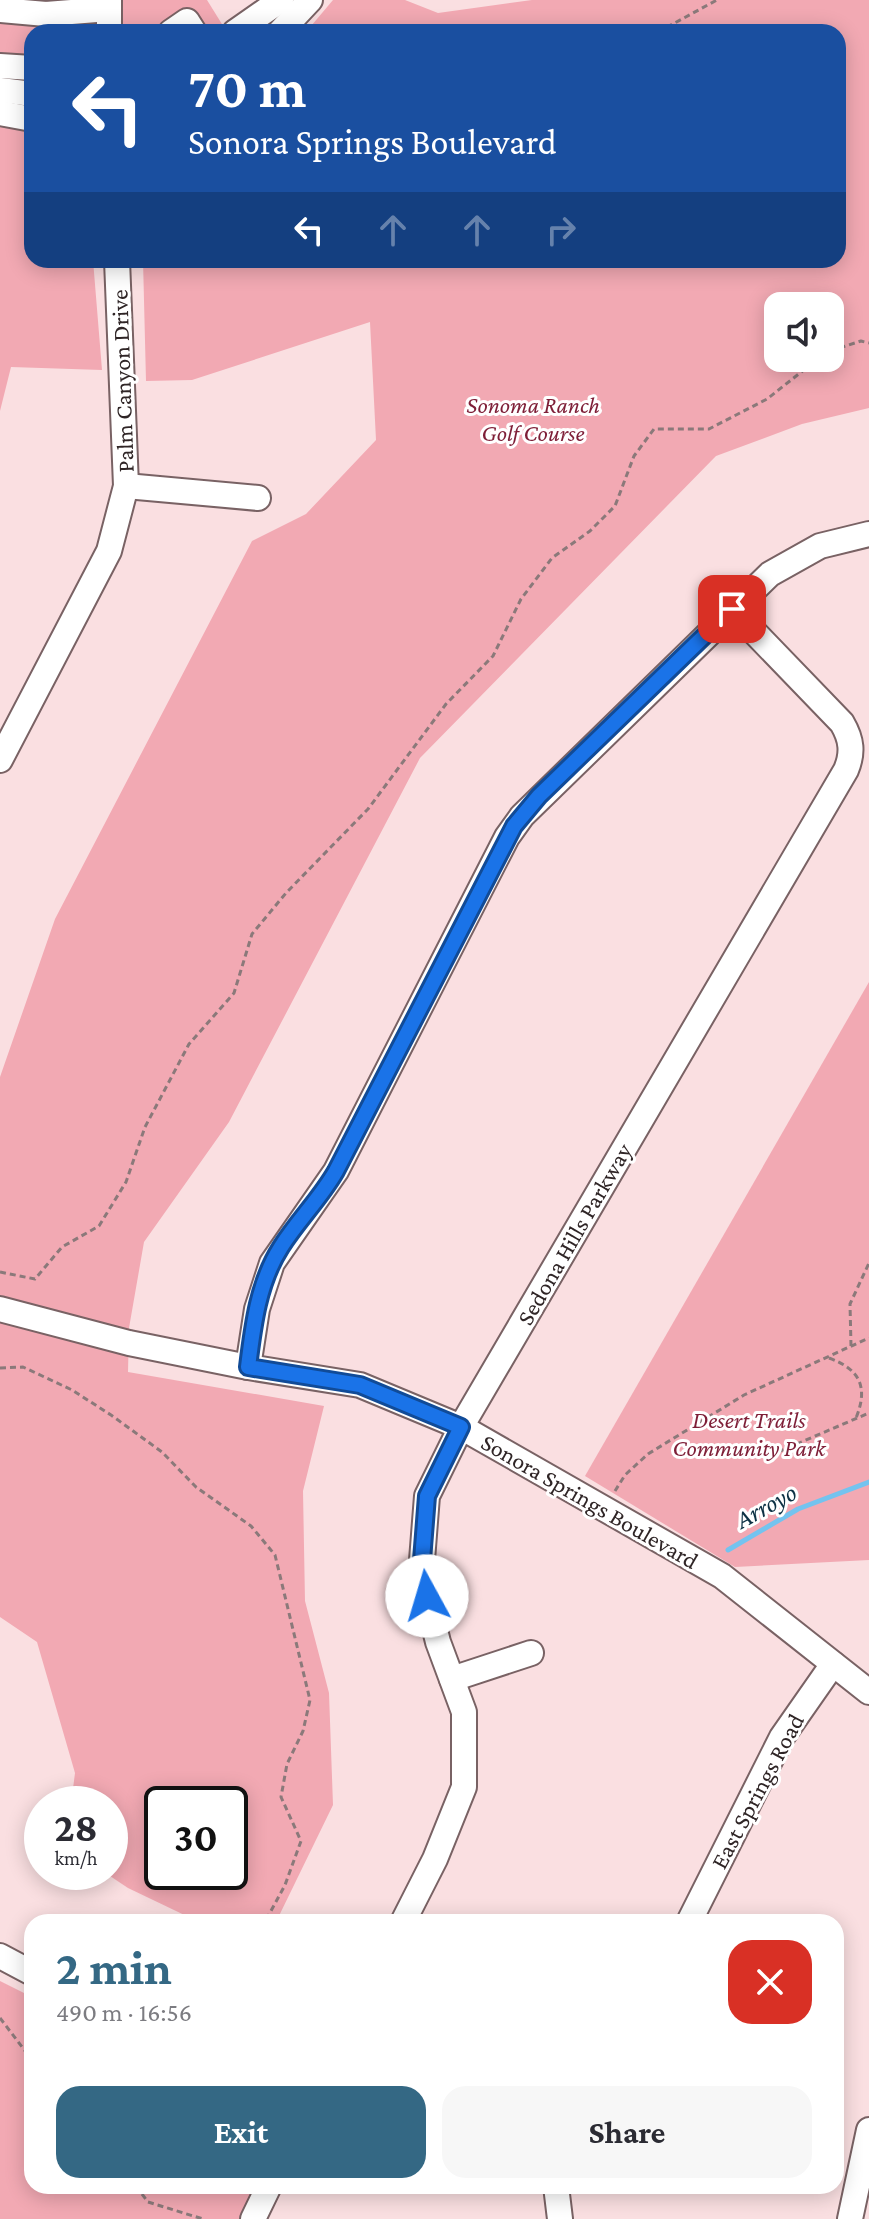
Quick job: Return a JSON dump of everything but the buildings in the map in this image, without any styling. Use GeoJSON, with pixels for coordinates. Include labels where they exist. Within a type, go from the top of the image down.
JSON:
{"type":"FeatureCollection","features":[{"type":"Feature","properties":{"kind":"street"},"geometry":{"type":"LineString","coordinates":[[246,24],[280,0]]}},
{"type":"Feature","properties":{"kind":"street"},"geometry":{"type":"LineString","coordinates":[[288,24],[310,0]]}},
{"type":"Feature","properties":{"kind":"street"},"geometry":{"type":"LineString","coordinates":[[0,10],[109,14]]}},
{"type":"Feature","properties":{"kind":"street"},"geometry":{"type":"LineString","coordinates":[[0,66],[24,68]]}},
{"type":"Feature","properties":{"kind":"street"},"geometry":{"type":"LineString","coordinates":[[0,90],[24,93]]}},
{"type":"Feature","properties":{"kind":"street"},"geometry":{"type":"LineString","coordinates":[[0,113],[24,118]]}},
{"type":"Feature","properties":{"kind":"street","name":"Palm Canyon Drive"},"geometry":{"type":"LineString","coordinates":[[0,760],[109,551],[126,486],[117,268]]}},
{"type":"Feature","properties":{"kind":"street"},"geometry":{"type":"LineString","coordinates":[[126,486],[258,498]]}},
{"type":"Feature","properties":{"kind":"street"},"geometry":{"type":"LineString","coordinates":[[248,1367],[257,1309],[272,1263],[329,1183],[514,826],[539,796],[770,574],[801,554],[869,534]]}},
{"type":"Feature","properties":{"kind":"street","name":"Sedona Hills Parkway"},"geometry":{"type":"LineString","coordinates":[[407,1914],[435,1859],[464,1787],[464,1712],[438,1642],[421,1573],[427,1496],[461,1427],[849,762],[850,740],[842,723],[732,609]]}},
{"type":"Feature","properties":{"kind":"street","name":"Sonora Springs Boulevard"},"geometry":{"type":"LineString","coordinates":[[0,1309],[129,1343],[360,1385],[461,1427],[722,1576],[869,1692]]}},
{"type":"Feature","properties":{"kind":"street"},"geometry":{"type":"LineString","coordinates":[[452,1679],[531,1653]]}},
{"type":"Feature","properties":{"kind":"street","name":"East Springs Road"},"geometry":{"type":"LineString","coordinates":[[693,1914],[782,1737],[833,1664]]}},
{"type":"Feature","properties":{"kind":"street"},"geometry":{"type":"LineString","coordinates":[[0,1956],[24,1969]]}},
{"type":"Feature","properties":{"kind":"street"},"geometry":{"type":"LineString","coordinates":[[850,2219],[869,2130]]}},
{"type":"Feature","properties":{"kind":"street"},"geometry":{"type":"LineString","coordinates":[[253,2219],[265,2194]]}},
{"type":"Feature","properties":{"kind":"street"},"geometry":{"type":"LineString","coordinates":[[557,2194],[560,2219]]}},
{"type":"Feature","properties":{"kind":"path"},"geometry":{"type":"LineString","coordinates":[[673,24],[717,0]]}},
{"type":"Feature","properties":{"kind":"path"},"geometry":{"type":"LineString","coordinates":[[844,346],[861,341],[869,343]]}},
{"type":"Feature","properties":{"kind":"path"},"geometry":{"type":"LineString","coordinates":[[0,1272],[35,1279],[62,1247],[99,1226],[126,1182],[145,1127],[189,1044],[234,993],[252,934],[286,893],[368,809],[446,704],[493,656],[521,599],[552,558],[590,531],[615,506],[634,456],[654,429],[709,429],[767,399],[801,372]]}},
{"type":"Feature","properties":{"kind":"path"},"geometry":{"type":"LineString","coordinates":[[851,1346],[850,1304],[869,1263]]}},
{"type":"Feature","properties":{"kind":"path"},"geometry":{"type":"LineString","coordinates":[[604,1508],[625,1475],[648,1454],[744,1395],[869,1338]]}},
{"type":"Feature","properties":{"kind":"path"},"geometry":{"type":"LineString","coordinates":[[826,1357],[847,1364],[858,1375],[863,1390],[863,1405],[856,1418]]}},
{"type":"Feature","properties":{"kind":"path"},"geometry":{"type":"LineString","coordinates":[[0,1368],[23,1367],[72,1390],[111,1415],[162,1452],[196,1487],[251,1526],[275,1555],[310,1700],[303,1731],[287,1764],[281,1797],[301,1841],[285,1885],[269,1914]]}},
{"type":"Feature","properties":{"kind":"path"},"geometry":{"type":"LineString","coordinates":[[778,1452],[869,1413]]}},
{"type":"Feature","properties":{"kind":"path"},"geometry":{"type":"LineString","coordinates":[[0,2018],[24,2050]]}},
{"type":"Feature","properties":{"kind":"path"},"geometry":{"type":"LineString","coordinates":[[142,2194],[148,2202],[203,2219]]}},
{"type":"Feature","properties":{"kind":"green space"},"geometry":{"type":"Polygon","coordinates":[[[0,0],[207,0],[222,24],[24,24],[24,268],[94,268],[102,370],[11,367],[0,411],[0,0]]]}},
{"type":"Feature","properties":{"kind":"green space","name":"Sonoma Ranch Golf Course"},"geometry":{"type":"Polygon","coordinates":[[[333,0],[405,0],[438,13],[532,0],[869,0],[869,408],[802,424],[716,456],[420,758],[229,1122],[144,1242],[129,1328],[128,1372],[324,1406],[303,1491],[305,1601],[329,1693],[333,1805],[280,1914],[182,1914],[128,1888],[128,1786],[73,1786],[75,1773],[37,1642],[0,1617],[0,1077],[55,919],[252,541],[306,514],[376,440],[370,322],[192,380],[146,381],[143,268],[846,268],[846,24],[313,24],[333,0]]]}},
{"type":"Feature","properties":{"kind":"green space","name":"Desert Trails Community Park"},"geometry":{"type":"Polygon","coordinates":[[[869,982],[869,1560],[735,1567],[585,1476],[869,982]]]}},
{"type":"Feature","properties":{"kind":"green space"},"geometry":{"type":"Polygon","coordinates":[[[0,1981],[24,1993],[24,2194],[256,2194],[243,2219],[0,2219],[0,1981]]]}},
{"type":"Feature","properties":{"kind":"waterway","name":"Arroyo"},"geometry":{"type":"LineString","coordinates":[[728,1550],[798,1509],[869,1482]]}},
{"type":"Feature","properties":{"kind":"route"},"geometry":{"type":"LineString","coordinates":[[427,1596],[421,1573],[427,1496],[461,1427],[360,1385],[248,1367],[260,1293],[280,1249],[336,1171],[514,826],[539,796],[732,609]]}}]}
